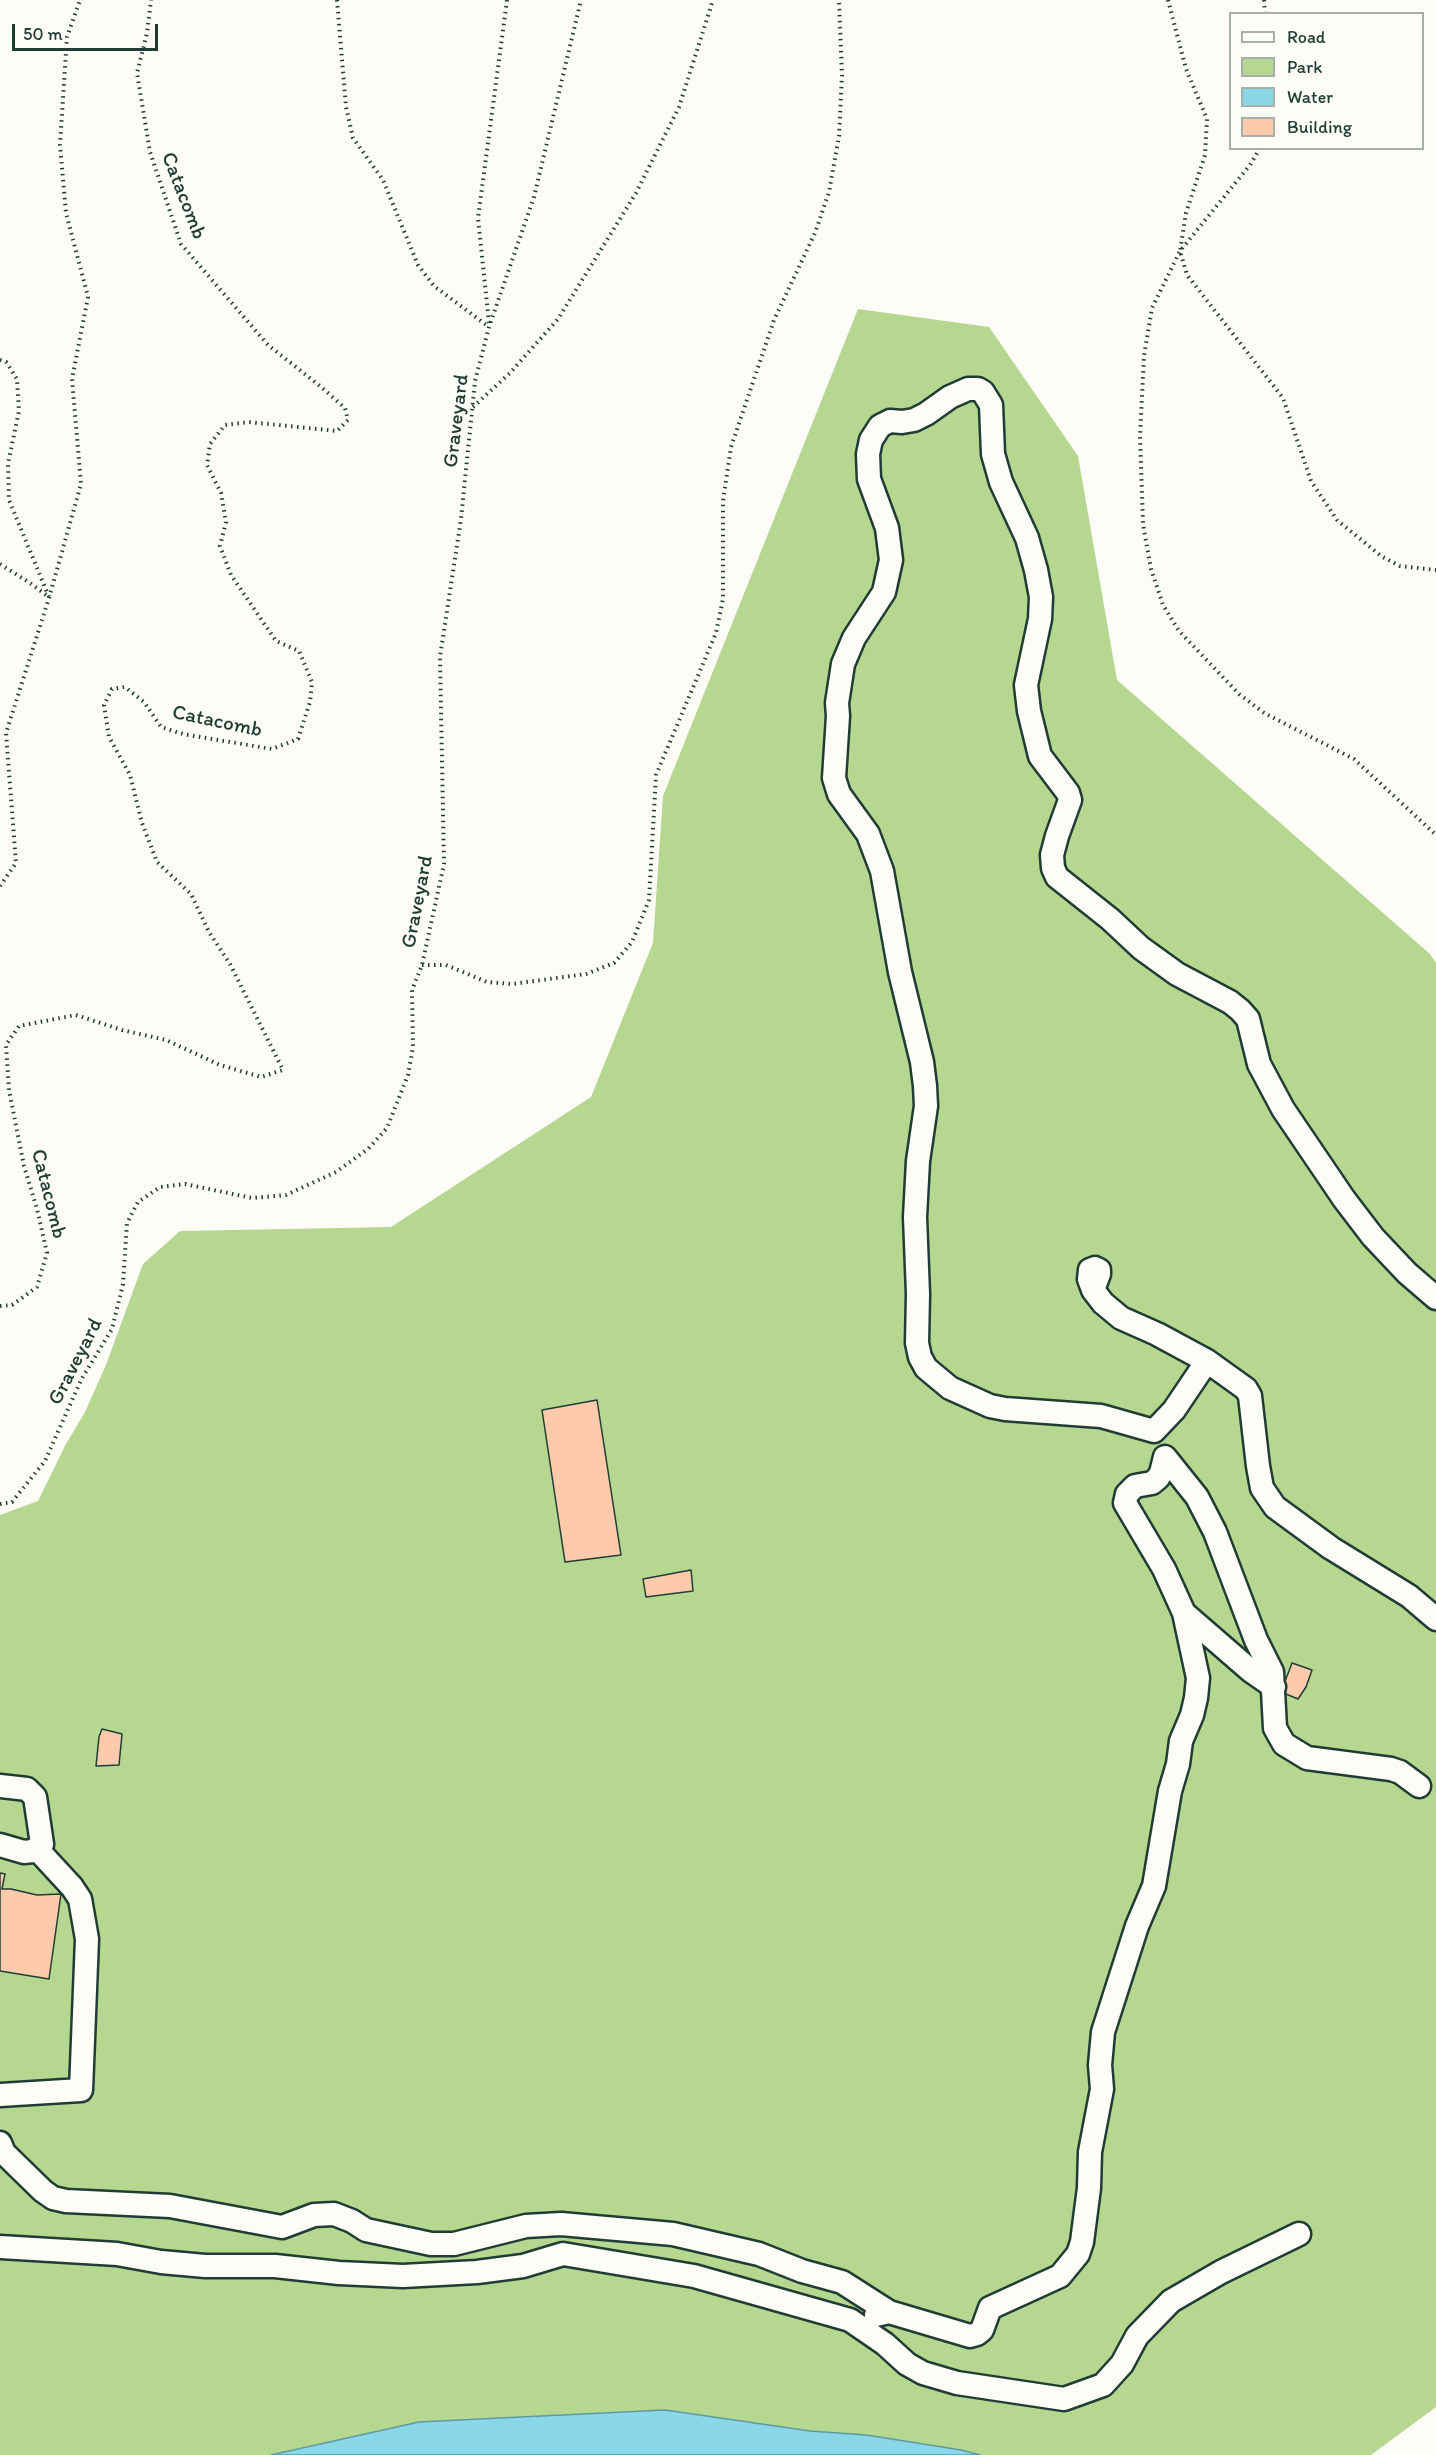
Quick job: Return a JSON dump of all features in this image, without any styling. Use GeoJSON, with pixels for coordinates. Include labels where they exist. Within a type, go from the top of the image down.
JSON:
{"type":"FeatureCollection","features":[{"type":"Feature","properties":{"kind":"lane"},"geometry":{"type":"LineString","coordinates":[[1154,1431],[1101,1416],[990,1406],[950,1388],[926,1368],[920,1357],[917,1343],[915,1217],[926,1106],[922,1062],[900,972],[882,871],[868,834],[839,794],[834,778],[837,703],[843,664],[854,638],[884,592],[889,577],[891,545],[883,514],[869,479],[868,454],[871,440],[880,426],[890,421],[914,420],[950,397],[969,389],[978,389],[983,392],[990,405],[993,454],[1001,482],[1027,537],[1041,597],[1041,619],[1026,685],[1029,711],[1040,756],[1068,793],[1070,801],[1057,836],[1053,855],[1053,868],[1057,877],[1110,919],[1141,948],[1177,974],[1230,1002],[1240,1010],[1248,1019],[1259,1064],[1283,1109],[1337,1189],[1373,1237],[1407,1274],[1436,1298]]}},
{"type":"Feature","properties":{"kind":"lane"},"geometry":{"type":"LineString","coordinates":[[1093,1290],[1103,1303],[1121,1318],[1206,1361],[1246,1389],[1250,1396],[1262,1488],[1275,1507],[1331,1548],[1409,1596],[1436,1618]]}},
{"type":"Feature","properties":{"kind":"lane"},"geometry":{"type":"LineString","coordinates":[[1154,1431],[1174,1410],[1206,1361]]}},
{"type":"Feature","properties":{"kind":"lane"},"geometry":{"type":"LineString","coordinates":[[1154,1431],[1165,1457],[1197,1497],[1215,1532],[1252,1632],[1272,1672],[1275,1728],[1284,1744],[1307,1758],[1391,1769],[1400,1772],[1419,1786]]}},
{"type":"Feature","properties":{"kind":"lane"},"geometry":{"type":"LineString","coordinates":[[0,2144],[4,2153],[43,2191],[53,2198],[66,2201],[170,2206],[282,2227],[314,2215],[334,2214],[366,2230],[431,2244],[454,2244],[526,2226],[561,2224],[674,2234],[759,2254],[802,2271],[842,2282],[889,2312],[970,2336],[977,2334],[982,2330],[990,2308],[1060,2276],[1078,2254],[1086,2219],[1090,2151],[1102,2089],[1100,2065],[1103,2032],[1137,1926],[1154,1886],[1181,1741],[1190,1721],[1196,1698],[1198,1678],[1184,1612],[1164,1569],[1125,1503],[1127,1494],[1136,1486],[1152,1483],[1158,1478],[1165,1457]]}},
{"type":"Feature","properties":{"kind":"lane"},"geometry":{"type":"LineString","coordinates":[[1184,1612],[1251,1671],[1274,1687]]}},
{"type":"Feature","properties":{"kind":"lane"},"geometry":{"type":"LineString","coordinates":[[0,1786],[27,1789],[35,1797],[42,1844],[38,1849],[24,1852],[0,1845]]}},
{"type":"Feature","properties":{"kind":"lane"},"geometry":{"type":"LineString","coordinates":[[0,2095],[81,2090],[87,1939],[80,1899],[38,1849]]}},
{"type":"Feature","properties":{"kind":"lane"},"geometry":{"type":"LineString","coordinates":[[0,2247],[117,2254],[183,2264],[275,2266],[339,2273],[403,2276],[477,2272],[523,2266],[563,2254],[694,2276],[850,2320],[885,2344],[907,2364],[923,2373],[957,2383],[1064,2398],[1103,2385],[1122,2364],[1137,2336],[1171,2301],[1221,2272],[1299,2234]]}},
{"type":"Feature","properties":{"kind":"lane"},"geometry":{"type":"LineString","coordinates":[[850,2320],[889,2312]]}},
{"type":"Feature","properties":{"kind":"path"},"geometry":{"type":"LineString","coordinates":[[0,885],[16,863],[6,733],[50,598],[81,484],[72,379],[88,297],[66,213],[60,145],[67,37],[80,0]]}},
{"type":"Feature","properties":{"kind":"path","name":"Catacomb"},"geometry":{"type":"LineString","coordinates":[[0,1306],[12,1305],[37,1287],[47,1253],[24,1166],[9,1090],[6,1045],[19,1026],[76,1015],[122,1030],[166,1040],[220,1065],[261,1077],[283,1070],[230,964],[209,932],[191,894],[157,862],[142,823],[130,775],[109,737],[104,705],[112,689],[125,687],[144,702],[161,728],[193,736],[272,748],[298,739],[310,702],[312,682],[299,651],[276,641],[231,574],[220,546],[225,522],[221,493],[207,465],[210,444],[225,425],[249,422],[337,431],[348,420],[345,408],[268,345],[181,244],[150,152],[137,73],[147,33],[151,0]]}},
{"type":"Feature","properties":{"kind":"path"},"geometry":{"type":"LineString","coordinates":[[337,0],[346,107],[353,138],[383,180],[418,265],[434,286],[489,327]]}},
{"type":"Feature","properties":{"kind":"path"},"geometry":{"type":"LineString","coordinates":[[489,327],[478,218],[507,0]]}},
{"type":"Feature","properties":{"kind":"path","name":"Graveyard"},"geometry":{"type":"LineString","coordinates":[[0,1504],[12,1502],[45,1461],[81,1380],[112,1329],[123,1284],[127,1223],[138,1202],[160,1187],[185,1184],[252,1198],[286,1195],[336,1172],[368,1149],[387,1128],[408,1075],[413,1047],[412,990],[422,965],[444,864],[440,657],[461,519],[475,381],[489,327],[534,197],[581,0]]}},
{"type":"Feature","properties":{"kind":"path"},"geometry":{"type":"LineString","coordinates":[[472,408],[510,373],[558,319],[636,193],[679,107],[713,0]]}},
{"type":"Feature","properties":{"kind":"path"},"geometry":{"type":"LineString","coordinates":[[422,965],[446,965],[487,982],[512,984],[586,974],[614,963],[632,942],[649,900],[656,774],[716,633],[723,599],[723,501],[731,447],[774,320],[815,233],[829,192],[840,136],[842,75],[839,0]]}},
{"type":"Feature","properties":{"kind":"path"},"geometry":{"type":"LineString","coordinates":[[1168,0],[1186,69],[1207,119],[1205,155],[1186,213],[1180,251],[1187,275],[1283,399],[1311,481],[1337,520],[1381,556],[1401,566],[1436,570]]}},
{"type":"Feature","properties":{"kind":"path"},"geometry":{"type":"LineString","coordinates":[[1259,150],[1250,165],[1180,251],[1152,308],[1144,356],[1140,437],[1143,524],[1151,569],[1163,605],[1179,632],[1239,694],[1264,713],[1353,759],[1436,835]]}},
{"type":"Feature","properties":{"kind":"path"},"geometry":{"type":"LineString","coordinates":[[0,360],[6,362],[17,379],[19,411],[8,463],[9,500],[50,598]]}},
{"type":"Feature","properties":{"kind":"path"},"geometry":{"type":"LineString","coordinates":[[0,564],[50,598]]}},
{"type":"Feature","properties":{"kind":"green space"},"geometry":{"type":"Polygon","coordinates":[[[858,309],[989,327],[1078,456],[1117,680],[1430,954],[1436,963],[1436,2407],[1371,2455],[0,2455],[0,1515],[38,1501],[66,1444],[85,1412],[106,1365],[143,1264],[180,1231],[391,1227],[591,1097],[653,943],[663,796],[858,309]]]}},
{"type":"Feature","properties":{"kind":"water"},"geometry":{"type":"Polygon","coordinates":[[[665,2410],[810,2431],[866,2435],[980,2455],[271,2455],[419,2422],[665,2410]]]}},
{"type":"Feature","properties":{"kind":"building"},"geometry":{"type":"Polygon","coordinates":[[[597,1400],[621,1555],[565,1562],[542,1410],[597,1400]]]}},
{"type":"Feature","properties":{"kind":"building"},"geometry":{"type":"Polygon","coordinates":[[[691,1570],[693,1591],[646,1597],[643,1579],[691,1570]]]}},
{"type":"Feature","properties":{"kind":"building"},"geometry":{"type":"Polygon","coordinates":[[[1292,1663],[1312,1670],[1306,1687],[1298,1699],[1281,1692],[1292,1663]]]}},
{"type":"Feature","properties":{"kind":"building"},"geometry":{"type":"Polygon","coordinates":[[[102,1729],[122,1734],[119,1765],[96,1766],[102,1729]]]}},
{"type":"Feature","properties":{"kind":"building"},"geometry":{"type":"Polygon","coordinates":[[[0,1873],[5,1874],[2,1889],[37,1895],[61,1894],[49,1979],[0,1971],[0,1873]]]}}]}
